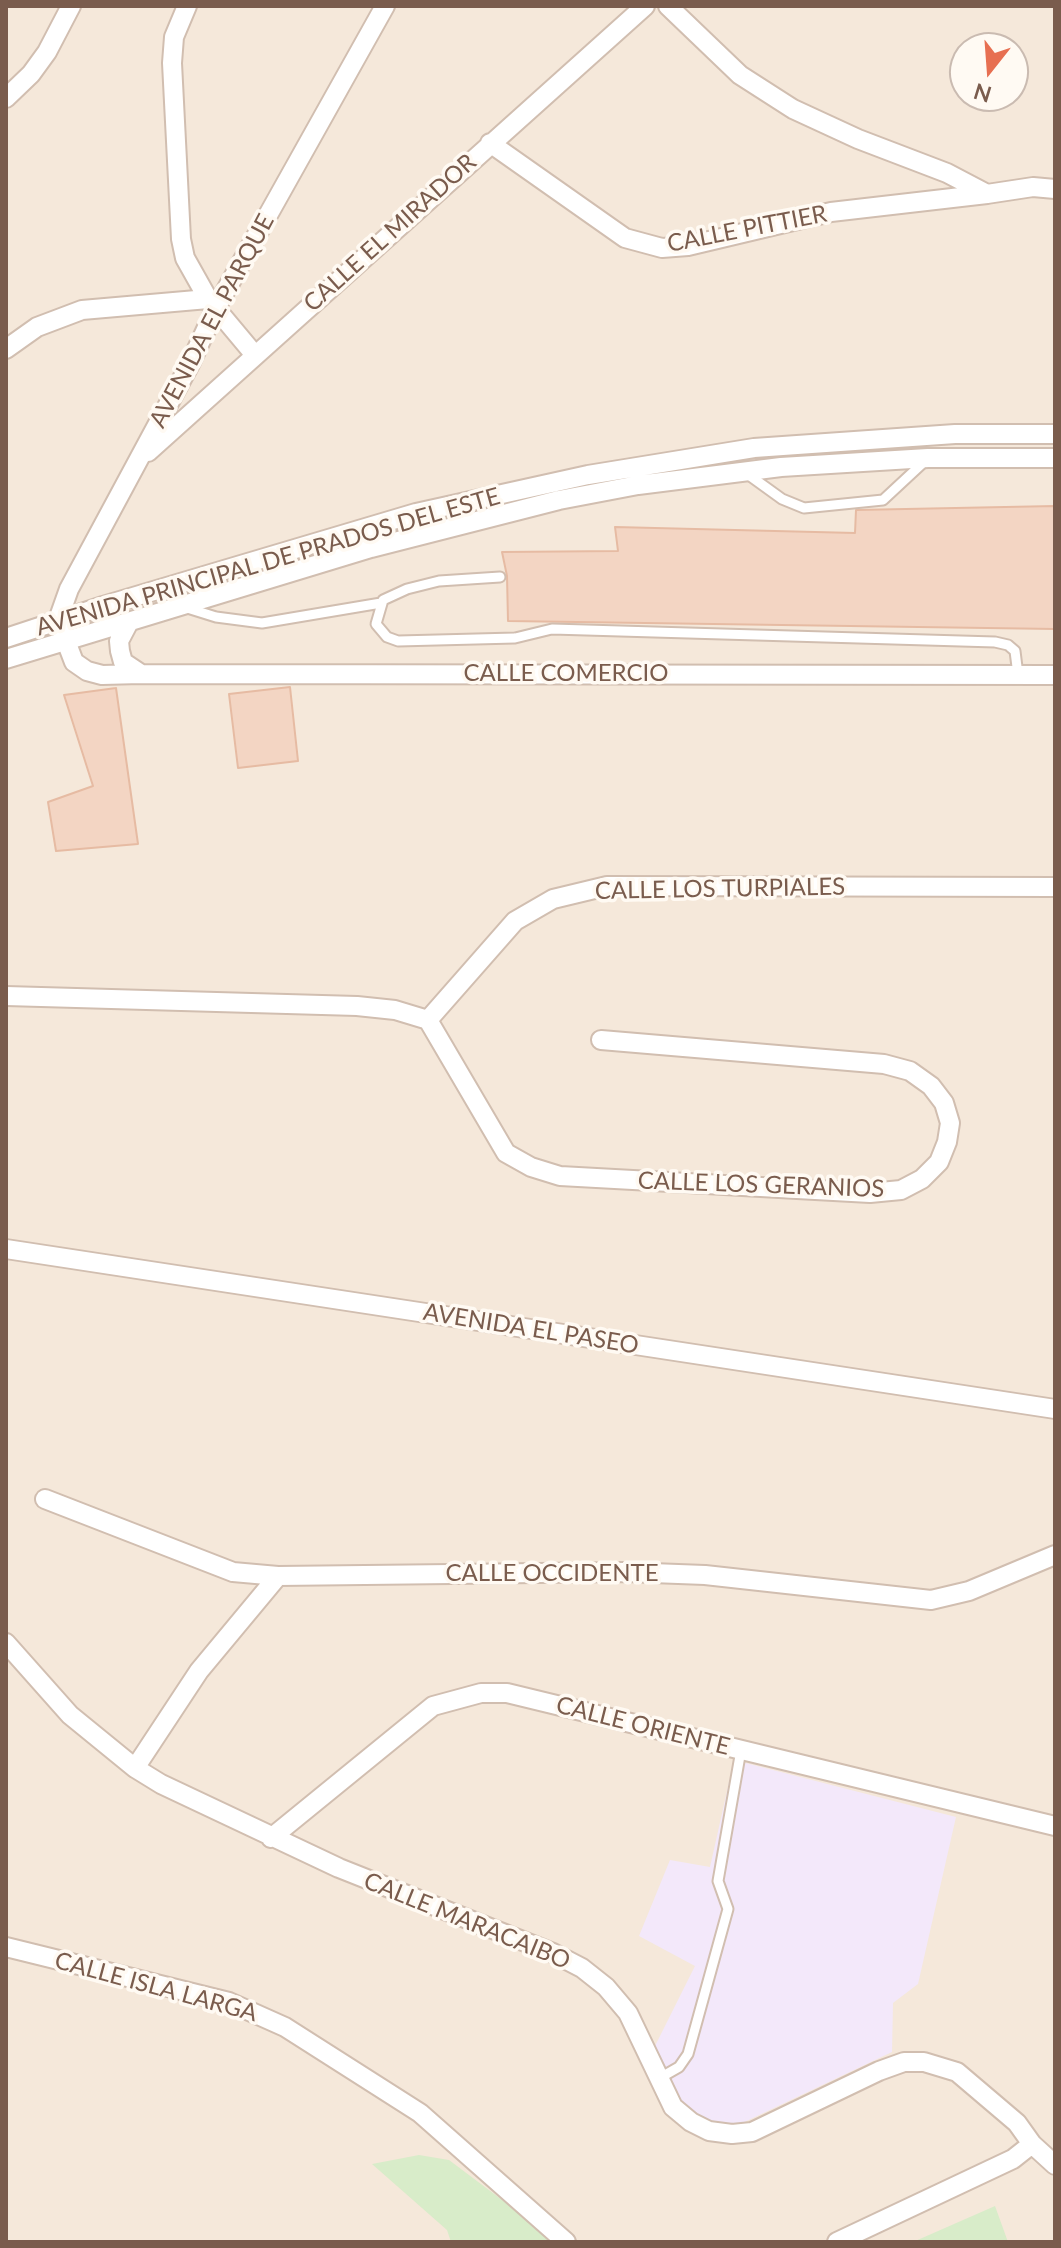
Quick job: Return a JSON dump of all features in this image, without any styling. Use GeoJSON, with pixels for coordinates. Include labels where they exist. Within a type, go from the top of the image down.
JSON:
{"type":"FeatureCollection","features":[{"type":"Feature","properties":{"kind":"street"},"geometry":{"type":"LineString","coordinates":[[6,98],[31,74],[47,52],[71,6]]}},
{"type":"Feature","properties":{"kind":"street"},"geometry":{"type":"LineString","coordinates":[[187,6],[174,37],[172,63],[181,239],[185,258],[212,304],[254,354]]}},
{"type":"Feature","properties":{"kind":"street","name":"AVENIDA EL PARQUE"},"geometry":{"type":"LineString","coordinates":[[58,620],[79,568],[138,462],[212,304],[385,6]]}},
{"type":"Feature","properties":{"kind":"street","name":"CALLE EL MIRADOR"},"geometry":{"type":"LineString","coordinates":[[138,462],[254,354],[645,6]]}},
{"type":"Feature","properties":{"kind":"street"},"geometry":{"type":"LineString","coordinates":[[668,6],[709,49],[766,94],[858,139],[947,173],[987,194]]}},
{"type":"Feature","properties":{"kind":"street","name":"CALLE PITTIER"},"geometry":{"type":"LineString","coordinates":[[490,143],[625,238],[662,248],[688,246],[831,212],[1033,187],[1055,189]]}},
{"type":"Feature","properties":{"kind":"street"},"geometry":{"type":"LineString","coordinates":[[6,349],[37,327],[82,310],[212,304]]}},
{"type":"Feature","properties":{"kind":"street","name":"AVENIDA PRINCIPAL DE PRADOS DEL ESTE"},"geometry":{"type":"LineString","coordinates":[[6,638],[416,513],[588,475],[784,446],[955,434],[1055,434]]}},
{"type":"Feature","properties":{"kind":"street","name":"AVENIDA PRINCIPAL DE PRADOS DEL ESTE"},"geometry":{"type":"LineString","coordinates":[[6,659],[371,548],[544,503],[638,485],[743,472],[928,458],[1055,458]]}},
{"type":"Feature","properties":{"kind":"street"},"geometry":{"type":"LineString","coordinates":[[58,620],[65,641]]}},
{"type":"Feature","properties":{"kind":"street"},"geometry":{"type":"LineString","coordinates":[[129,622],[119,641],[120,651],[123,662],[141,674]]}},
{"type":"Feature","properties":{"kind":"street","name":"CALLE COMERCIO"},"geometry":{"type":"LineString","coordinates":[[65,641],[74,662],[87,671],[102,675],[1055,675]]}},
{"type":"Feature","properties":{"kind":"street","name":"CALLE LOS TURPIALES"},"geometry":{"type":"LineString","coordinates":[[428,1020],[515,921],[553,899],[607,886],[1055,887]]}},
{"type":"Feature","properties":{"kind":"street"},"geometry":{"type":"LineString","coordinates":[[6,996],[357,1006],[395,1010],[428,1020]]}},
{"type":"Feature","properties":{"kind":"street","name":"CALLE LOS GERANIOS"},"geometry":{"type":"LineString","coordinates":[[428,1020],[506,1153],[531,1167],[560,1176],[870,1193],[901,1190],[922,1179],[939,1162],[947,1142],[950,1123],[944,1103],[931,1086],[910,1071],[884,1064],[601,1040]]}},
{"type":"Feature","properties":{"kind":"street","name":"AVENIDA EL PASEO"},"geometry":{"type":"LineString","coordinates":[[6,1249],[1055,1409]]}},
{"type":"Feature","properties":{"kind":"street","name":"CALLE OCCIDENTE"},"geometry":{"type":"LineString","coordinates":[[45,1499],[233,1572],[278,1576],[625,1572],[705,1575],[931,1600],[969,1591],[1055,1555]]}},
{"type":"Feature","properties":{"kind":"street"},"geometry":{"type":"LineString","coordinates":[[135,1768],[199,1671],[278,1576]]}},
{"type":"Feature","properties":{"kind":"street","name":"CALLE MARACAIBO"},"geometry":{"type":"LineString","coordinates":[[6,1643],[70,1715],[135,1768],[271,1838],[553,1953],[582,1968],[606,1987],[628,2013],[673,2107],[691,2122],[709,2131],[732,2134],[776,2123],[879,2071],[904,2062],[924,2062],[957,2072],[1017,2123],[1032,2144],[1055,2165]]}},
{"type":"Feature","properties":{"kind":"street","name":"CALLE ORIENTE"},"geometry":{"type":"LineString","coordinates":[[271,1838],[433,1706],[458,1697],[507,1693],[1055,1826]]}},
{"type":"Feature","properties":{"kind":"street","name":"CALLE ISLA LARGA"},"geometry":{"type":"LineString","coordinates":[[6,1947],[229,2002],[285,2027],[420,2113],[566,2242]]}},
{"type":"Feature","properties":{"kind":"street"},"geometry":{"type":"LineString","coordinates":[[837,2242],[1013,2159],[1032,2144]]}},
{"type":"Feature","properties":{"kind":"lane"},"geometry":{"type":"LineString","coordinates":[[743,472],[795,505],[818,507],[883,500],[928,458]]}},
{"type":"Feature","properties":{"kind":"lane"},"geometry":{"type":"LineString","coordinates":[[182,606],[216,617],[262,623],[381,603],[422,584],[500,577]]}},
{"type":"Feature","properties":{"kind":"lane"},"geometry":{"type":"LineString","coordinates":[[381,603],[376,624],[387,637],[398,641],[515,638],[552,629],[995,642],[1008,645],[1015,651],[1018,675]]}},
{"type":"Feature","properties":{"kind":"lane"},"geometry":{"type":"LineString","coordinates":[[658,2079],[679,2067],[688,2054],[728,1909],[718,1881],[741,1750]]}},
{"type":"Feature","properties":{"kind":"shaded area"},"geometry":{"type":"Polygon","coordinates":[[[6,6],[1055,6],[1055,2242],[6,2242],[6,6]]]}},
{"type":"Feature","properties":{"kind":"shaded area"},"geometry":{"type":"Polygon","coordinates":[[[734,1760],[956,1817],[918,1984],[893,2003],[892,2052],[734,2127],[696,2116],[679,2099],[653,2050],[695,1966],[639,1936],[670,1860],[710,1867],[734,1760]]]}},
{"type":"Feature","properties":{"kind":"green space"},"geometry":{"type":"Polygon","coordinates":[[[419,2155],[449,2160],[558,2242],[451,2242],[447,2230],[372,2164],[419,2155]]]}},
{"type":"Feature","properties":{"kind":"green space"},"geometry":{"type":"Polygon","coordinates":[[[995,2206],[1008,2242],[913,2242],[995,2206]]]}},
{"type":"Feature","properties":{"kind":"building"},"geometry":{"type":"Polygon","coordinates":[[[1055,506],[1055,629],[508,621],[507,576],[502,552],[618,551],[615,527],[855,533],[856,510],[1055,506]]]}},
{"type":"Feature","properties":{"kind":"building"},"geometry":{"type":"Polygon","coordinates":[[[290,687],[298,761],[238,768],[229,694],[290,687]]]}},
{"type":"Feature","properties":{"kind":"building"},"geometry":{"type":"Polygon","coordinates":[[[116,688],[138,844],[56,851],[48,802],[93,786],[64,695],[116,688]]]}}]}
